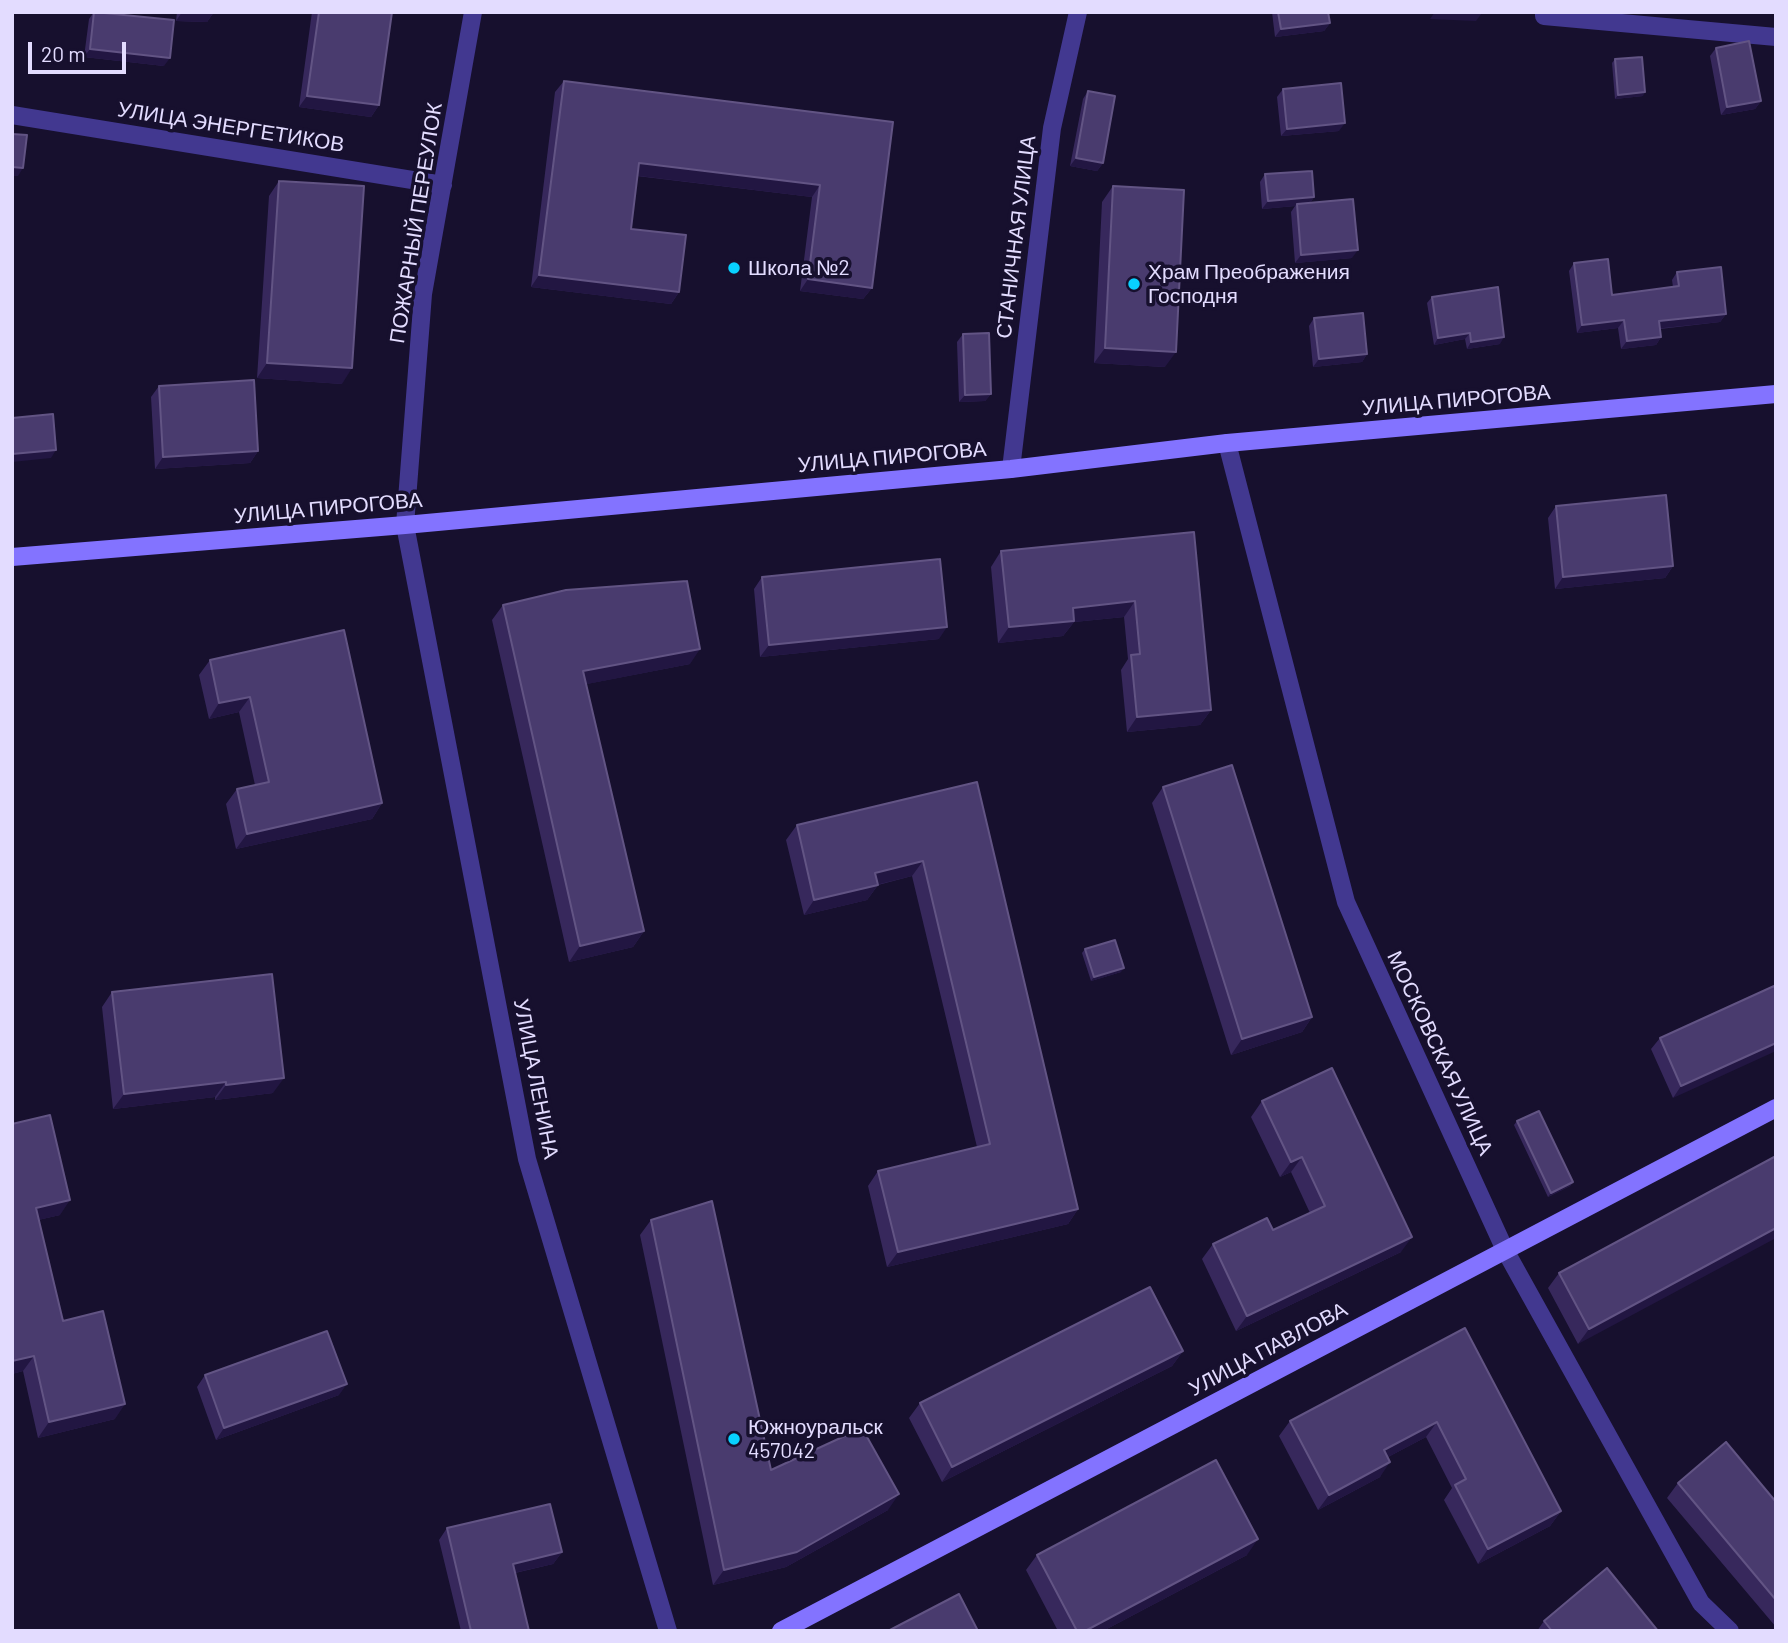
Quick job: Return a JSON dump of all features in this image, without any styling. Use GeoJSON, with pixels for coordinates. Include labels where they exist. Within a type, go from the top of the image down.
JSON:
{"type":"FeatureCollection","features":[{"type":"Feature","properties":{"kind":"street","name":"ПОЖАРНЫЙ ПЕРЕУЛОК"},"geometry":{"type":"LineString","coordinates":[[405,525],[424,295],[473,12]]}},
{"type":"Feature","properties":{"kind":"street","name":"СТАНИЧНАЯ УЛИЦА"},"geometry":{"type":"LineString","coordinates":[[1011,469],[1052,128],[1078,12]]}},
{"type":"Feature","properties":{"kind":"street"},"geometry":{"type":"LineString","coordinates":[[1544,12],[1544,16],[1776,37]]}},
{"type":"Feature","properties":{"kind":"street","name":"УЛИЦА ЭНЕРГЕТИКОВ"},"geometry":{"type":"LineString","coordinates":[[12,116],[443,185]]}},
{"type":"Feature","properties":{"kind":"street","name":"УЛИЦА ПИРОГОВА"},"geometry":{"type":"LineString","coordinates":[[12,557],[405,525],[1011,469],[1227,443],[1776,394]]}},
{"type":"Feature","properties":{"kind":"street","name":"МОСКОВСКАЯ УЛИЦА"},"geometry":{"type":"LineString","coordinates":[[1227,443],[1346,902],[1505,1250],[1701,1603],[1730,1631]]}},
{"type":"Feature","properties":{"kind":"street","name":"УЛИЦА ЛЕНИНА"},"geometry":{"type":"LineString","coordinates":[[405,525],[527,1159],[668,1631]]}},
{"type":"Feature","properties":{"kind":"street","name":"УЛИЦА ПАВЛОВА"},"geometry":{"type":"LineString","coordinates":[[781,1631],[1776,1108]]}},
{"type":"Feature","properties":{"kind":"building"},"geometry":{"type":"Polygon","coordinates":[[[94,12],[174,20],[170,58],[90,49],[94,12]]]}},
{"type":"Feature","properties":{"kind":"building"},"geometry":{"type":"Polygon","coordinates":[[[319,12],[392,12],[379,105],[307,96],[319,12]]]}},
{"type":"Feature","properties":{"kind":"building"},"geometry":{"type":"Polygon","coordinates":[[[1278,12],[1328,12],[1330,23],[1281,29],[1278,12]]]}},
{"type":"Feature","properties":{"kind":"building"},"geometry":{"type":"Polygon","coordinates":[[[1749,41],[1761,101],[1727,107],[1716,48],[1749,41]]]}},
{"type":"Feature","properties":{"kind":"building"},"geometry":{"type":"Polygon","coordinates":[[[1642,57],[1645,92],[1618,95],[1615,59],[1642,57]]]}},
{"type":"Feature","properties":{"kind":"building"},"geometry":{"type":"Polygon","coordinates":[[[564,81],[893,122],[872,288],[808,279],[820,185],[639,163],[631,229],[686,235],[679,292],[539,275],[564,81]]]}},
{"type":"Feature","properties":{"kind":"building"},"geometry":{"type":"Polygon","coordinates":[[[1341,83],[1345,123],[1287,129],[1283,89],[1341,83]]]}},
{"type":"Feature","properties":{"kind":"building"},"geometry":{"type":"Polygon","coordinates":[[[1088,91],[1115,96],[1103,163],[1076,158],[1088,91]]]}},
{"type":"Feature","properties":{"kind":"building"},"geometry":{"type":"Polygon","coordinates":[[[12,134],[27,135],[23,168],[12,167],[12,134]]]}},
{"type":"Feature","properties":{"kind":"building"},"geometry":{"type":"Polygon","coordinates":[[[1312,171],[1314,197],[1268,201],[1265,174],[1312,171]]]}},
{"type":"Feature","properties":{"kind":"building"},"geometry":{"type":"Polygon","coordinates":[[[279,181],[364,186],[352,368],[267,363],[279,181]]]}},
{"type":"Feature","properties":{"kind":"building","name":"Храм Преображения Господня"},"geometry":{"type":"Polygon","coordinates":[[[1113,186],[1184,190],[1176,352],[1105,348],[1113,186]]]}},
{"type":"Feature","properties":{"kind":"building"},"geometry":{"type":"Polygon","coordinates":[[[1353,199],[1358,250],[1301,255],[1297,204],[1353,199]]]}},
{"type":"Feature","properties":{"kind":"building"},"geometry":{"type":"Polygon","coordinates":[[[1608,259],[1612,295],[1679,286],[1677,272],[1721,267],[1726,314],[1659,321],[1661,337],[1627,341],[1624,320],[1582,325],[1574,263],[1608,259]]]}},
{"type":"Feature","properties":{"kind":"building"},"geometry":{"type":"Polygon","coordinates":[[[1498,287],[1504,337],[1471,342],[1470,333],[1438,338],[1432,297],[1498,287]]]}},
{"type":"Feature","properties":{"kind":"building"},"geometry":{"type":"Polygon","coordinates":[[[1363,313],[1367,354],[1319,359],[1314,318],[1363,313]]]}},
{"type":"Feature","properties":{"kind":"building"},"geometry":{"type":"Polygon","coordinates":[[[989,333],[991,394],[965,395],[963,334],[989,333]]]}},
{"type":"Feature","properties":{"kind":"building"},"geometry":{"type":"Polygon","coordinates":[[[254,380],[258,451],[163,457],[159,386],[254,380]]]}},
{"type":"Feature","properties":{"kind":"building"},"geometry":{"type":"Polygon","coordinates":[[[53,414],[56,450],[12,454],[12,418],[53,414]]]}},
{"type":"Feature","properties":{"kind":"building"},"geometry":{"type":"Polygon","coordinates":[[[1666,495],[1673,566],[1563,577],[1556,506],[1666,495]]]}},
{"type":"Feature","properties":{"kind":"building"},"geometry":{"type":"Polygon","coordinates":[[[1194,532],[1211,710],[1137,717],[1131,655],[1140,654],[1135,601],[1073,608],[1074,621],[1009,627],[1001,551],[1194,532]]]}},
{"type":"Feature","properties":{"kind":"building"},"geometry":{"type":"Polygon","coordinates":[[[940,559],[947,627],[769,645],[762,577],[940,559]]]}},
{"type":"Feature","properties":{"kind":"building"},"geometry":{"type":"Polygon","coordinates":[[[687,581],[700,649],[583,671],[644,931],[580,946],[503,605],[566,590],[687,581]]]}},
{"type":"Feature","properties":{"kind":"building"},"geometry":{"type":"Polygon","coordinates":[[[344,630],[382,803],[247,834],[237,789],[269,782],[250,697],[219,703],[210,660],[344,630]]]}},
{"type":"Feature","properties":{"kind":"building"},"geometry":{"type":"Polygon","coordinates":[[[1232,765],[1312,1017],[1242,1039],[1163,787],[1232,765]]]}},
{"type":"Feature","properties":{"kind":"building"},"geometry":{"type":"Polygon","coordinates":[[[977,782],[1078,1209],[898,1252],[878,1171],[990,1144],[923,861],[875,873],[878,885],[814,900],[797,825],[977,782]]]}},
{"type":"Feature","properties":{"kind":"building"},"geometry":{"type":"Polygon","coordinates":[[[1115,940],[1124,968],[1094,977],[1085,949],[1115,940]]]}},
{"type":"Feature","properties":{"kind":"building"},"geometry":{"type":"Polygon","coordinates":[[[272,974],[284,1078],[124,1094],[112,992],[272,974]]]}},
{"type":"Feature","properties":{"kind":"building"},"geometry":{"type":"Polygon","coordinates":[[[1774,986],[1776,1043],[1681,1086],[1660,1038],[1774,986]]]}},
{"type":"Feature","properties":{"kind":"building"},"geometry":{"type":"Polygon","coordinates":[[[1332,1068],[1412,1237],[1247,1316],[1213,1244],[1267,1218],[1273,1230],[1325,1206],[1302,1157],[1291,1162],[1262,1101],[1332,1068]]]}},
{"type":"Feature","properties":{"kind":"building"},"geometry":{"type":"Polygon","coordinates":[[[1539,1111],[1573,1182],[1551,1193],[1517,1121],[1539,1111]]]}},
{"type":"Feature","properties":{"kind":"building"},"geometry":{"type":"Polygon","coordinates":[[[50,1115],[70,1200],[36,1208],[63,1321],[103,1311],[125,1404],[49,1422],[34,1356],[12,1361],[12,1124],[50,1115]]]}},
{"type":"Feature","properties":{"kind":"building"},"geometry":{"type":"Polygon","coordinates":[[[1776,1156],[1776,1228],[1589,1329],[1559,1273],[1776,1156]]]}},
{"type":"Feature","properties":{"kind":"building"},"geometry":{"type":"Polygon","coordinates":[[[712,1201],[771,1470],[862,1428],[899,1494],[797,1552],[724,1570],[651,1220],[712,1201]]]}},
{"type":"Feature","properties":{"kind":"building"},"geometry":{"type":"Polygon","coordinates":[[[1150,1287],[1183,1351],[952,1467],[920,1403],[1150,1287]]]}},
{"type":"Feature","properties":{"kind":"building"},"geometry":{"type":"Polygon","coordinates":[[[1465,1328],[1561,1511],[1488,1549],[1455,1485],[1466,1479],[1437,1422],[1384,1450],[1390,1462],[1329,1495],[1290,1421],[1465,1328]]]}},
{"type":"Feature","properties":{"kind":"building"},"geometry":{"type":"Polygon","coordinates":[[[327,1331],[347,1384],[224,1428],[205,1375],[327,1331]]]}},
{"type":"Feature","properties":{"kind":"building"},"geometry":{"type":"Polygon","coordinates":[[[1726,1442],[1776,1502],[1776,1600],[1678,1483],[1726,1442]]]}},
{"type":"Feature","properties":{"kind":"building"},"geometry":{"type":"Polygon","coordinates":[[[1216,1460],[1258,1539],[1085,1631],[1077,1631],[1037,1555],[1216,1460]]]}},
{"type":"Feature","properties":{"kind":"building"},"geometry":{"type":"Polygon","coordinates":[[[550,1504],[562,1552],[513,1564],[529,1631],[471,1631],[447,1528],[550,1504]]]}},
{"type":"Feature","properties":{"kind":"building"},"geometry":{"type":"Polygon","coordinates":[[[1607,1568],[1658,1631],[1552,1631],[1544,1621],[1607,1568]]]}},
{"type":"Feature","properties":{"kind":"building"},"geometry":{"type":"Polygon","coordinates":[[[959,1594],[978,1631],[888,1631],[959,1594]]]}},
{"type":"Feature","properties":{"kind":"place","name":"Школа №2"},"geometry":{"type":"Point","coordinates":[734,268]}},
{"type":"Feature","properties":{"kind":"place","name":"Храм Преображения Господня"},"geometry":{"type":"Point","coordinates":[1134,284]}},
{"type":"Feature","properties":{"kind":"place","name":"Южноуральск 457042"},"geometry":{"type":"Point","coordinates":[734,1439]}}]}
